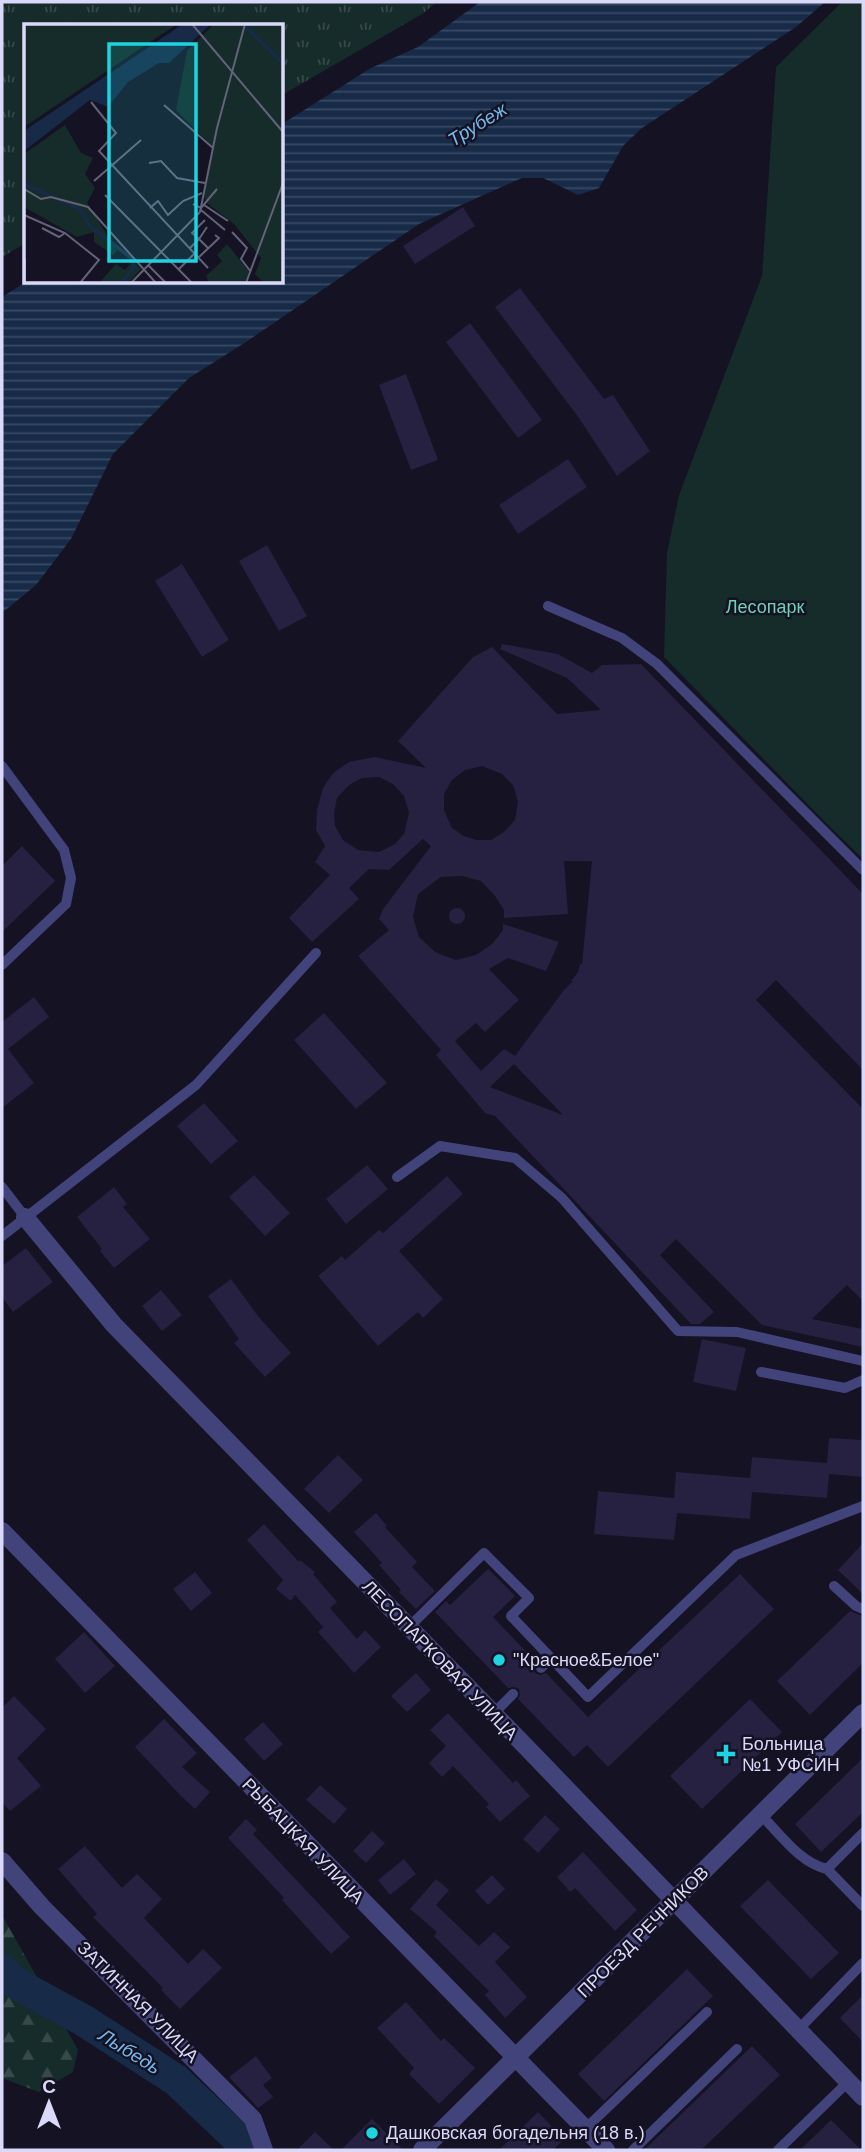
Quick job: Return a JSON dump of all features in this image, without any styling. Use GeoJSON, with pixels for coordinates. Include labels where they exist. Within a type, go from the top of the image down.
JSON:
{"type":"FeatureCollection","features":[{"type":"Feature","properties":{"kind":"street","name":"ЛЕСОПАРКОВАЯ УЛИЦА"},"geometry":{"type":"LineString","coordinates":[[25,1217],[114,1325],[863,2097]]}},
{"type":"Feature","properties":{"kind":"street","name":"РЫБАЦКАЯ УЛИЦА"},"geometry":{"type":"LineString","coordinates":[[2,1531],[606,2150]]}},
{"type":"Feature","properties":{"kind":"street","name":"ПРОЕЗД РЕЧНИКОВ"},"geometry":{"type":"LineString","coordinates":[[422,2150],[863,1713]]}},
{"type":"Feature","properties":{"kind":"street","name":"ЗАТИННАЯ УЛИЦА"},"geometry":{"type":"LineString","coordinates":[[2,1861],[42,1907],[253,2119],[264,2150]]}},
{"type":"Feature","properties":{"kind":"lane"},"geometry":{"type":"LineString","coordinates":[[548,606],[622,638],[657,664],[863,870]]}},
{"type":"Feature","properties":{"kind":"lane"},"geometry":{"type":"LineString","coordinates":[[2,766],[64,850],[71,878],[66,904],[2,965]]}},
{"type":"Feature","properties":{"kind":"lane"},"geometry":{"type":"LineString","coordinates":[[2,1236],[196,1085],[316,953]]}},
{"type":"Feature","properties":{"kind":"lane"},"geometry":{"type":"LineString","coordinates":[[397,1177],[440,1146],[515,1158],[562,1198],[678,1331],[737,1332],[863,1361]]}},
{"type":"Feature","properties":{"kind":"lane"},"geometry":{"type":"LineString","coordinates":[[2,1187],[25,1217]]}},
{"type":"Feature","properties":{"kind":"lane"},"geometry":{"type":"LineString","coordinates":[[761,1372],[845,1388],[863,1380]]}},
{"type":"Feature","properties":{"kind":"lane"},"geometry":{"type":"LineString","coordinates":[[408,1628],[484,1553],[529,1598],[511,1616],[588,1697],[736,1555],[863,1506]]}},
{"type":"Feature","properties":{"kind":"lane"},"geometry":{"type":"LineString","coordinates":[[834,1586],[863,1609]]}},
{"type":"Feature","properties":{"kind":"lane"},"geometry":{"type":"LineString","coordinates":[[541,1668],[551,1658]]}},
{"type":"Feature","properties":{"kind":"lane"},"geometry":{"type":"LineString","coordinates":[[493,1714],[513,1694]]}},
{"type":"Feature","properties":{"kind":"lane"},"geometry":{"type":"LineString","coordinates":[[762,1816],[806,1860],[816,1867],[827,1869],[863,1906]]}},
{"type":"Feature","properties":{"kind":"lane"},"geometry":{"type":"LineString","coordinates":[[827,1869],[863,1833]]}},
{"type":"Feature","properties":{"kind":"lane"},"geometry":{"type":"LineString","coordinates":[[798,2030],[862,1968]]}},
{"type":"Feature","properties":{"kind":"lane"},"geometry":{"type":"LineString","coordinates":[[585,2129],[707,2012]]}},
{"type":"Feature","properties":{"kind":"lane"},"geometry":{"type":"LineString","coordinates":[[633,2150],[737,2049]]}},
{"type":"Feature","properties":{"kind":"lane"},"geometry":{"type":"LineString","coordinates":[[778,2150],[848,2082]]}},
{"type":"Feature","properties":{"kind":"green space"},"geometry":{"type":"Polygon","coordinates":[[[2,2],[437,2],[422,14],[284,94],[284,24],[24,24],[24,244],[2,257],[2,2]]]}},
{"type":"Feature","properties":{"kind":"green space","name":"Лесопарк"},"geometry":{"type":"Polygon","coordinates":[[[842,2],[863,2],[863,859],[664,657],[667,553],[679,495],[762,276],[776,67],[842,2]]]}},
{"type":"Feature","properties":{"kind":"green space"},"geometry":{"type":"Polygon","coordinates":[[[2,1915],[78,2050],[73,2072],[39,2092],[2,2078],[2,1915]]]}},
{"type":"Feature","properties":{"kind":"water","name":"Трубеж"},"geometry":{"type":"Polygon","coordinates":[[[480,2],[825,2],[796,27],[642,128],[623,146],[599,188],[578,195],[543,178],[522,178],[419,224],[189,378],[113,454],[71,539],[36,585],[2,613],[2,297],[24,283],[284,284],[284,123],[371,68],[418,47],[480,2]]]}},
{"type":"Feature","properties":{"kind":"building"},"geometry":{"type":"Polygon","coordinates":[[[463,207],[475,226],[415,264],[403,246],[463,207]]]}},
{"type":"Feature","properties":{"kind":"building"},"geometry":{"type":"Polygon","coordinates":[[[520,288],[604,399],[613,395],[650,451],[617,476],[579,418],[495,307],[520,288]]]}},
{"type":"Feature","properties":{"kind":"building"},"geometry":{"type":"Polygon","coordinates":[[[470,323],[542,420],[518,438],[446,342],[470,323]]]}},
{"type":"Feature","properties":{"kind":"building"},"geometry":{"type":"Polygon","coordinates":[[[406,374],[438,460],[411,470],[379,385],[406,374]]]}},
{"type":"Feature","properties":{"kind":"building"},"geometry":{"type":"Polygon","coordinates":[[[568,459],[587,487],[518,534],[499,505],[568,459]]]}},
{"type":"Feature","properties":{"kind":"building"},"geometry":{"type":"Polygon","coordinates":[[[267,545],[307,616],[279,631],[239,561],[267,545]]]}},
{"type":"Feature","properties":{"kind":"building"},"geometry":{"type":"Polygon","coordinates":[[[182,564],[229,640],[202,657],[155,581],[182,564]]]}},
{"type":"Feature","properties":{"kind":"building"},"geometry":{"type":"Polygon","coordinates":[[[502,644],[558,654],[592,673],[602,665],[641,664],[863,894],[863,1070],[776,980],[756,1000],[863,1109],[863,1301],[847,1285],[812,1319],[863,1329],[863,1347],[762,1325],[676,1239],[660,1255],[714,1312],[700,1324],[691,1324],[495,1116],[485,1113],[436,1055],[441,1050],[358,956],[389,930],[379,919],[383,909],[431,846],[423,839],[389,870],[369,869],[349,888],[359,899],[312,942],[289,918],[330,875],[315,862],[325,846],[316,830],[317,810],[323,788],[333,773],[349,762],[375,757],[426,768],[398,741],[473,657],[492,647],[557,714],[601,710],[567,678],[500,649],[502,644]],[[482,766],[465,770],[452,780],[444,794],[444,810],[452,828],[464,836],[476,840],[491,840],[504,832],[515,820],[518,802],[513,785],[502,774],[482,766]],[[379,777],[362,778],[349,785],[337,798],[335,826],[343,840],[358,850],[379,852],[395,844],[404,834],[409,813],[404,796],[393,784],[379,777]],[[564,861],[568,914],[504,918],[504,910],[481,881],[462,876],[441,877],[418,894],[413,917],[419,937],[435,952],[456,960],[476,955],[492,944],[503,930],[503,924],[559,942],[546,971],[508,958],[489,969],[519,1000],[485,1032],[476,1023],[455,1041],[481,1071],[504,1049],[515,1056],[578,972],[582,964],[592,861],[564,861]],[[514,1064],[490,1087],[563,1115],[514,1064]]]}},
{"type":"Feature","properties":{"kind":"building"},"geometry":{"type":"Polygon","coordinates":[[[22,846],[55,881],[2,932],[2,866],[22,846]]]}},
{"type":"Feature","properties":{"kind":"building"},"geometry":{"type":"Polygon","coordinates":[[[454,908],[460,908],[465,916],[463,922],[454,924],[449,919],[449,913],[454,908]]]}},
{"type":"Feature","properties":{"kind":"building"},"geometry":{"type":"Polygon","coordinates":[[[34,997],[49,1017],[8,1049],[34,1083],[2,1108],[2,1022],[34,997]]]}},
{"type":"Feature","properties":{"kind":"building"},"geometry":{"type":"Polygon","coordinates":[[[324,1013],[387,1083],[356,1109],[294,1040],[324,1013]]]}},
{"type":"Feature","properties":{"kind":"building"},"geometry":{"type":"Polygon","coordinates":[[[204,1103],[238,1141],[211,1164],[177,1126],[204,1103]]]}},
{"type":"Feature","properties":{"kind":"building"},"geometry":{"type":"Polygon","coordinates":[[[367,1165],[388,1189],[346,1224],[326,1199],[367,1165]]]}},
{"type":"Feature","properties":{"kind":"building"},"geometry":{"type":"Polygon","coordinates":[[[254,1175],[290,1213],[265,1236],[229,1197],[254,1175]]]}},
{"type":"Feature","properties":{"kind":"building"},"geometry":{"type":"Polygon","coordinates":[[[447,1176],[463,1194],[399,1251],[443,1299],[423,1318],[418,1312],[378,1346],[318,1276],[342,1256],[345,1260],[379,1230],[383,1233],[447,1176]]]}},
{"type":"Feature","properties":{"kind":"building"},"geometry":{"type":"Polygon","coordinates":[[[114,1187],[127,1204],[123,1207],[150,1239],[114,1268],[77,1217],[114,1187]]]}},
{"type":"Feature","properties":{"kind":"building"},"geometry":{"type":"Polygon","coordinates":[[[26,1248],[53,1282],[13,1312],[2,1297],[2,1266],[26,1248]]]}},
{"type":"Feature","properties":{"kind":"building"},"geometry":{"type":"Polygon","coordinates":[[[231,1279],[258,1316],[291,1353],[265,1377],[234,1343],[239,1339],[208,1296],[231,1279]]]}},
{"type":"Feature","properties":{"kind":"building"},"geometry":{"type":"Polygon","coordinates":[[[161,1290],[182,1315],[162,1331],[142,1306],[161,1290]]]}},
{"type":"Feature","properties":{"kind":"building"},"geometry":{"type":"Polygon","coordinates":[[[702,1339],[746,1348],[736,1391],[693,1382],[702,1339]]]}},
{"type":"Feature","properties":{"kind":"building"},"geometry":{"type":"Polygon","coordinates":[[[829,1438],[863,1440],[863,1477],[829,1474],[827,1498],[752,1492],[750,1519],[677,1513],[674,1540],[594,1534],[598,1491],[674,1498],[676,1472],[750,1478],[752,1457],[827,1463],[829,1438]]]}},
{"type":"Feature","properties":{"kind":"building"},"geometry":{"type":"Polygon","coordinates":[[[338,1455],[363,1480],[329,1513],[304,1489],[338,1455]]]}},
{"type":"Feature","properties":{"kind":"building"},"geometry":{"type":"Polygon","coordinates":[[[376,1513],[417,1562],[412,1567],[435,1591],[416,1609],[399,1592],[401,1590],[379,1565],[382,1563],[354,1532],[376,1513]]]}},
{"type":"Feature","properties":{"kind":"building"},"geometry":{"type":"Polygon","coordinates":[[[264,1524],[299,1562],[300,1560],[315,1572],[313,1574],[337,1602],[330,1608],[357,1639],[365,1630],[381,1647],[354,1673],[318,1632],[323,1627],[295,1595],[291,1601],[276,1589],[283,1580],[247,1540],[264,1524]]]}},
{"type":"Feature","properties":{"kind":"building"},"geometry":{"type":"Polygon","coordinates":[[[863,1543],[863,1594],[838,1570],[863,1543]]]}},
{"type":"Feature","properties":{"kind":"building"},"geometry":{"type":"Polygon","coordinates":[[[488,1569],[515,1596],[493,1617],[536,1662],[535,1673],[546,1673],[588,1717],[740,1574],[774,1609],[608,1767],[587,1745],[574,1757],[518,1699],[519,1689],[508,1688],[435,1612],[446,1601],[450,1605],[488,1569]]]}},
{"type":"Feature","properties":{"kind":"building"},"geometry":{"type":"Polygon","coordinates":[[[195,1572],[212,1593],[191,1611],[173,1589],[195,1572]]]}},
{"type":"Feature","properties":{"kind":"building"},"geometry":{"type":"Polygon","coordinates":[[[850,1611],[863,1616],[863,1663],[810,1715],[777,1681],[850,1611]]]}},
{"type":"Feature","properties":{"kind":"building"},"geometry":{"type":"Polygon","coordinates":[[[84,1632],[115,1666],[85,1693],[55,1659],[84,1632]]]}},
{"type":"Feature","properties":{"kind":"building"},"geometry":{"type":"Polygon","coordinates":[[[416,1673],[431,1690],[407,1712],[391,1696],[416,1673]]]}},
{"type":"Feature","properties":{"kind":"building"},"geometry":{"type":"Polygon","coordinates":[[[14,1696],[46,1729],[17,1758],[41,1786],[10,1811],[2,1802],[2,1708],[14,1696]]]}},
{"type":"Feature","properties":{"kind":"building","name":"Больница №1 УФСИН"},"geometry":{"type":"Polygon","coordinates":[[[750,1699],[782,1732],[702,1809],[670,1776],[750,1699]]]}},
{"type":"Feature","properties":{"kind":"building"},"geometry":{"type":"Polygon","coordinates":[[[448,1713],[513,1783],[516,1780],[530,1796],[500,1822],[486,1807],[489,1804],[453,1766],[442,1777],[429,1763],[446,1746],[430,1730],[448,1713]]]}},
{"type":"Feature","properties":{"kind":"building"},"geometry":{"type":"Polygon","coordinates":[[[164,1719],[197,1753],[182,1767],[210,1792],[195,1809],[135,1747],[164,1719]]]}},
{"type":"Feature","properties":{"kind":"building"},"geometry":{"type":"Polygon","coordinates":[[[263,1722],[283,1744],[264,1761],[244,1739],[263,1722]]]}},
{"type":"Feature","properties":{"kind":"building"},"geometry":{"type":"Polygon","coordinates":[[[863,1758],[863,1812],[821,1852],[795,1824],[863,1758]]]}},
{"type":"Feature","properties":{"kind":"building"},"geometry":{"type":"Polygon","coordinates":[[[320,1785],[347,1809],[334,1824],[306,1800],[320,1785]]]}},
{"type":"Feature","properties":{"kind":"building"},"geometry":{"type":"Polygon","coordinates":[[[545,1815],[560,1829],[538,1853],[523,1839],[545,1815]]]}},
{"type":"Feature","properties":{"kind":"building"},"geometry":{"type":"Polygon","coordinates":[[[246,1819],[257,1830],[253,1834],[350,1937],[331,1954],[228,1838],[246,1819]]]}},
{"type":"Feature","properties":{"kind":"building"},"geometry":{"type":"Polygon","coordinates":[[[372,1831],[385,1843],[366,1863],[353,1851],[372,1831]]]}},
{"type":"Feature","properties":{"kind":"building"},"geometry":{"type":"Polygon","coordinates":[[[85,1846],[122,1888],[137,1874],[162,1899],[144,1918],[188,1964],[203,1949],[222,1968],[180,2009],[93,1917],[97,1914],[58,1869],[85,1846]]]}},
{"type":"Feature","properties":{"kind":"building"},"geometry":{"type":"Polygon","coordinates":[[[583,1852],[637,1910],[615,1931],[575,1888],[570,1892],[557,1877],[583,1852]]]}},
{"type":"Feature","properties":{"kind":"building"},"geometry":{"type":"Polygon","coordinates":[[[404,1859],[416,1874],[390,1895],[378,1880],[404,1859]]]}},
{"type":"Feature","properties":{"kind":"building"},"geometry":{"type":"Polygon","coordinates":[[[492,1875],[505,1889],[488,1905],[475,1891],[492,1875]]]}},
{"type":"Feature","properties":{"kind":"building"},"geometry":{"type":"Polygon","coordinates":[[[436,1879],[449,1890],[436,1905],[479,1946],[494,1932],[510,1947],[495,1962],[527,1997],[505,2018],[485,1995],[489,1991],[434,1936],[437,1932],[410,1909],[436,1879]]]}},
{"type":"Feature","properties":{"kind":"building"},"geometry":{"type":"Polygon","coordinates":[[[768,1880],[839,1953],[811,1979],[740,1906],[768,1880]]]}},
{"type":"Feature","properties":{"kind":"building"},"geometry":{"type":"Polygon","coordinates":[[[687,1969],[713,1996],[604,2101],[578,2074],[687,1969]]]}},
{"type":"Feature","properties":{"kind":"building"},"geometry":{"type":"Polygon","coordinates":[[[863,1995],[863,2042],[840,2018],[863,1995]]]}},
{"type":"Feature","properties":{"kind":"building"},"geometry":{"type":"Polygon","coordinates":[[[406,2002],[441,2041],[444,2038],[475,2068],[439,2104],[409,2074],[414,2068],[377,2028],[406,2002]]]}},
{"type":"Feature","properties":{"kind":"building"},"geometry":{"type":"Polygon","coordinates":[[[752,2046],[780,2075],[701,2150],[644,2150],[752,2046]]]}},
{"type":"Feature","properties":{"kind":"building"},"geometry":{"type":"Polygon","coordinates":[[[256,2056],[272,2078],[263,2085],[273,2097],[258,2108],[229,2077],[256,2056]]]}},
{"type":"Feature","properties":{"kind":"building"},"geometry":{"type":"Polygon","coordinates":[[[538,2112],[564,2139],[553,2150],[499,2150],[538,2112]]]}},
{"type":"Feature","properties":{"kind":"building","name":"Дашковская богадельня (18 в.)"},"geometry":{"type":"Polygon","coordinates":[[[372,2119],[403,2150],[341,2150],[372,2119]]]}},
{"type":"Feature","properties":{"kind":"building"},"geometry":{"type":"Polygon","coordinates":[[[831,2120],[861,2150],[800,2150],[831,2120]]]}},
{"type":"Feature","properties":{"kind":"building"},"geometry":{"type":"Polygon","coordinates":[[[315,2132],[334,2150],[297,2150],[315,2132]]]}},
{"type":"Feature","properties":{"kind":"waterway","name":"Лыбедь"},"geometry":{"type":"LineString","coordinates":[[2,1970],[17,1984],[83,2020],[176,2080],[238,2139],[243,2150]]}},
{"type":"Feature","properties":{"kind":"place","name":"\"Красное&Белое\""},"geometry":{"type":"Point","coordinates":[499,1660]}},
{"type":"Feature","properties":{"kind":"place","name":"Больница №1 УФСИН"},"geometry":{"type":"Point","coordinates":[726,1754]}},
{"type":"Feature","properties":{"kind":"place","name":"Дашковская богадельня (18 в.)"},"geometry":{"type":"Point","coordinates":[372,2133]}}]}
